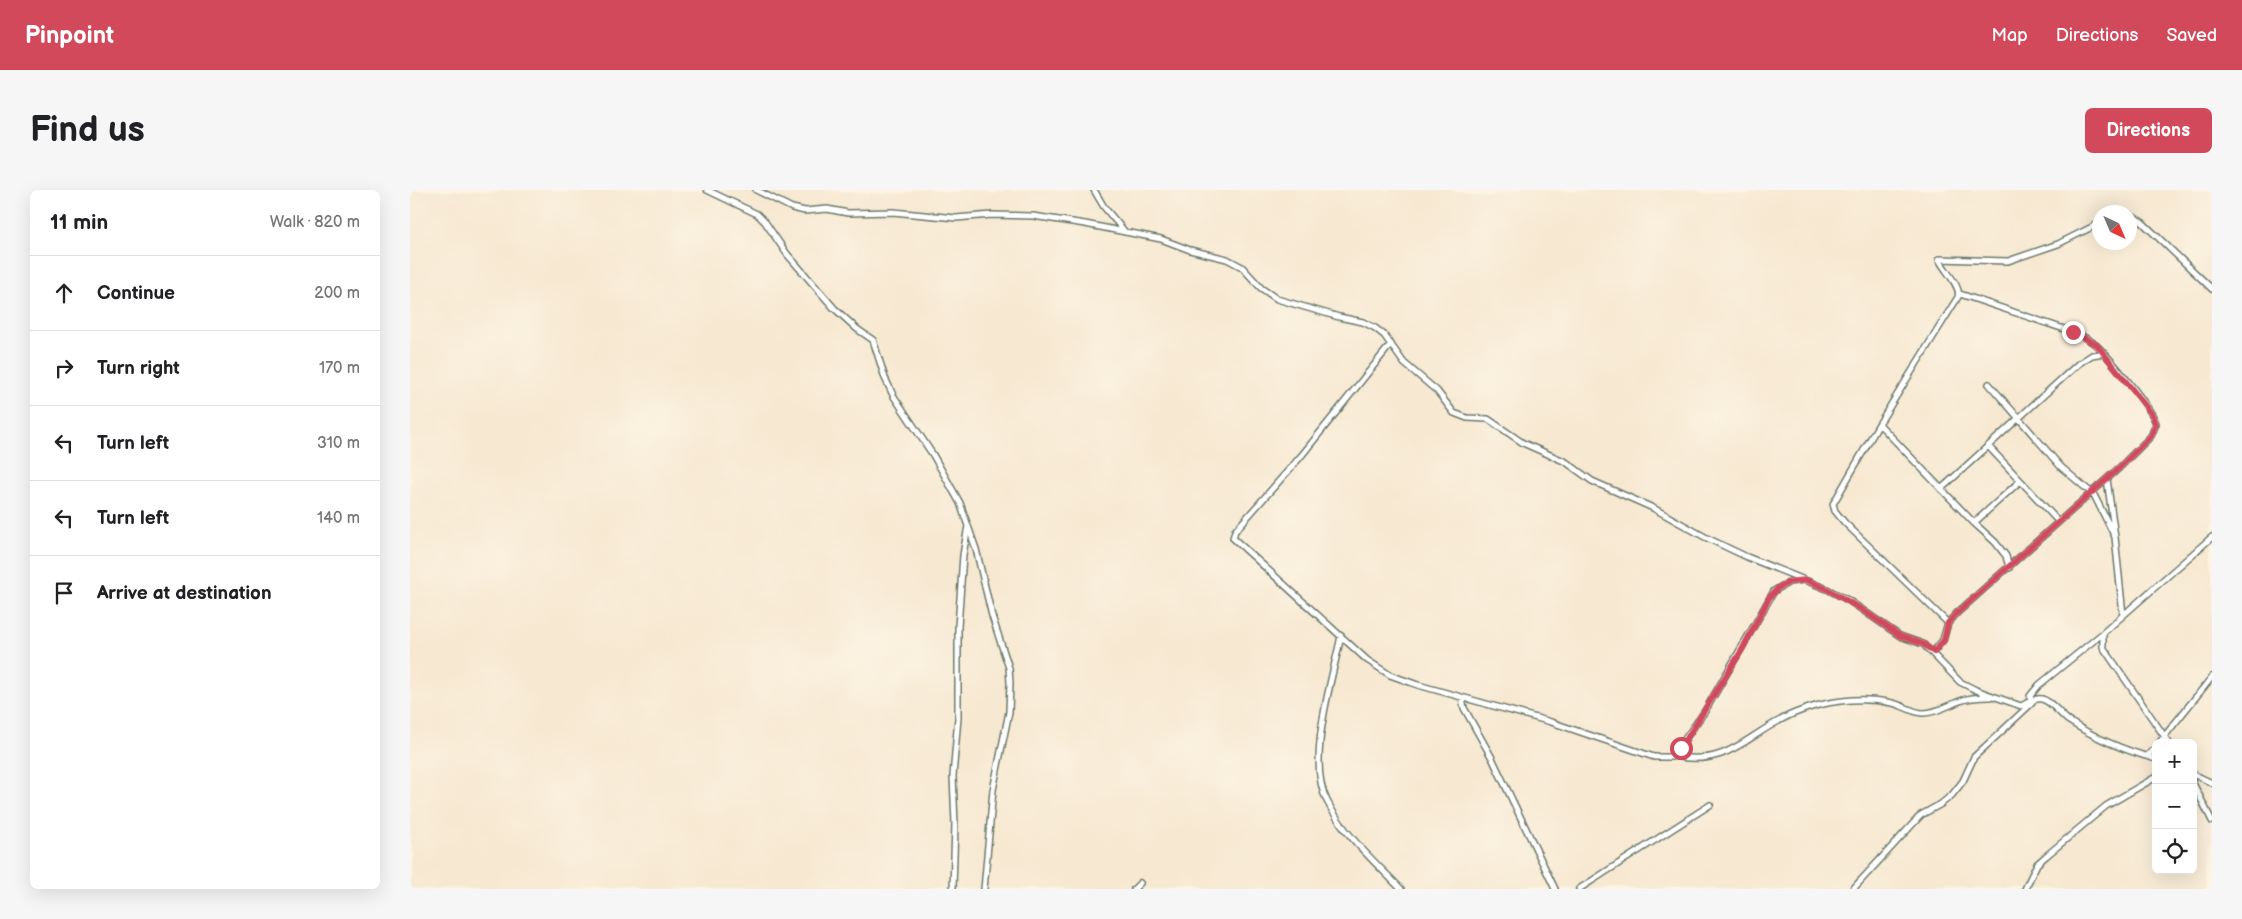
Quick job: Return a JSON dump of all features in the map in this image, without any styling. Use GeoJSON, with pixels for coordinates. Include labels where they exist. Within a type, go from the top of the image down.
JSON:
{"type":"FeatureCollection","features":[{"type":"Feature","properties":{"kind":"street"},"geometry":{"type":"LineString","coordinates":[[707,190],[757,214],[834,308],[857,329],[873,340],[885,378],[893,395],[933,455],[960,503],[978,555],[992,616],[1009,668],[1010,683],[1010,712],[993,790],[984,889]]}},
{"type":"Feature","properties":{"kind":"street"},"geometry":{"type":"LineString","coordinates":[[756,190],[792,208],[805,211],[827,209],[848,213],[893,212],[956,218],[1033,216],[1161,239],[1190,250],[1227,259],[1242,267],[1268,294],[1339,317],[1363,322],[1375,328],[1391,344],[1404,363],[1437,391],[1454,413],[1467,418],[1488,419],[1539,451],[1566,462],[1592,481],[1653,508],[1738,553],[1769,567],[1806,580],[1848,600],[1900,636],[1923,644],[1934,652],[1947,670],[1960,682],[1994,697],[2021,706],[2033,700],[2046,700],[2069,721],[2094,735],[2152,758]]}},
{"type":"Feature","properties":{"kind":"street"},"geometry":{"type":"LineString","coordinates":[[1094,190],[1104,207],[1126,233]]}},
{"type":"Feature","properties":{"kind":"street"},"geometry":{"type":"LineString","coordinates":[[2137,220],[2142,222],[2212,289]]}},
{"type":"Feature","properties":{"kind":"street"},"geometry":{"type":"LineString","coordinates":[[1948,623],[1835,512],[1833,504],[1879,424],[1960,294],[1958,287],[1946,273],[1939,259],[2008,261],[2058,244],[2092,227]]}},
{"type":"Feature","properties":{"kind":"street"},"geometry":{"type":"LineString","coordinates":[[1934,652],[1944,640],[1948,623],[1957,613],[2009,568],[2090,492],[2107,479],[2151,436],[2156,424],[2151,413],[2104,353],[2088,339],[2073,332],[1960,294]]}},
{"type":"Feature","properties":{"kind":"street"},"geometry":{"type":"LineString","coordinates":[[1391,344],[1302,455],[1233,535],[1236,542],[1367,660],[1390,675],[1462,698],[1551,722],[1654,757],[1667,758],[1674,756],[1702,760],[1716,757],[1796,712],[1830,703],[1861,700],[1891,703],[1923,713],[1963,700],[1994,697]]}},
{"type":"Feature","properties":{"kind":"street"},"geometry":{"type":"LineString","coordinates":[[1941,489],[2085,359],[2092,355],[2104,353]]}},
{"type":"Feature","properties":{"kind":"street"},"geometry":{"type":"LineString","coordinates":[[1988,384],[2060,467],[2090,492],[2115,537]]}},
{"type":"Feature","properties":{"kind":"street"},"geometry":{"type":"LineString","coordinates":[[1879,424],[2001,549],[2006,556],[2009,568]]}},
{"type":"Feature","properties":{"kind":"street"},"geometry":{"type":"LineString","coordinates":[[1988,447],[2058,521]]}},
{"type":"Feature","properties":{"kind":"street"},"geometry":{"type":"LineString","coordinates":[[2107,479],[2123,615]]}},
{"type":"Feature","properties":{"kind":"street"},"geometry":{"type":"LineString","coordinates":[[1974,523],[2020,481]]}},
{"type":"Feature","properties":{"kind":"street"},"geometry":{"type":"LineString","coordinates":[[953,889],[955,838],[953,776],[958,718],[958,620],[963,555],[968,525]]}},
{"type":"Feature","properties":{"kind":"street"},"geometry":{"type":"LineString","coordinates":[[2033,700],[2030,696],[2039,685],[2103,633],[2212,537]]}},
{"type":"Feature","properties":{"kind":"street"},"geometry":{"type":"LineString","coordinates":[[1674,756],[1709,704],[1774,591],[1789,582],[1806,580]]}},
{"type":"Feature","properties":{"kind":"street"},"geometry":{"type":"LineString","coordinates":[[2103,633],[2103,647],[2165,737],[2212,677]]}},
{"type":"Feature","properties":{"kind":"street"},"geometry":{"type":"LineString","coordinates":[[1341,636],[1320,736],[1318,758],[1320,781],[1326,800],[1337,819],[1401,889]]}},
{"type":"Feature","properties":{"kind":"street"},"geometry":{"type":"LineString","coordinates":[[1462,698],[1464,708],[1492,758],[1555,889]]}},
{"type":"Feature","properties":{"kind":"street"},"geometry":{"type":"LineString","coordinates":[[1853,889],[1920,815],[1941,804],[1952,795],[1963,781],[1974,757],[2033,700]]}},
{"type":"Feature","properties":{"kind":"street"},"geometry":{"type":"LineString","coordinates":[[2147,756],[2152,751]]}},
{"type":"Feature","properties":{"kind":"street"},"geometry":{"type":"LineString","coordinates":[[2197,776],[2212,783]]}},
{"type":"Feature","properties":{"kind":"street"},"geometry":{"type":"LineString","coordinates":[[2025,889],[2036,864],[2106,806],[2152,779]]}},
{"type":"Feature","properties":{"kind":"street"},"geometry":{"type":"LineString","coordinates":[[2197,792],[2212,821]]}},
{"type":"Feature","properties":{"kind":"street"},"geometry":{"type":"LineString","coordinates":[[1579,889],[1710,805]]}},
{"type":"Feature","properties":{"kind":"street"},"geometry":{"type":"LineString","coordinates":[[1134,889],[1140,883]]}},
{"type":"Feature","properties":{"kind":"route"},"geometry":{"type":"LineString","coordinates":[[1681,748],[1742,650],[1769,598],[1782,584],[1806,580],[1827,589],[1848,600],[1900,636],[1923,644],[1934,652],[1944,640],[1948,630],[1948,623],[1957,613],[2009,568],[2090,492],[2107,479],[2151,436],[2156,424],[2151,413],[2097,345],[2073,332]]}}]}
